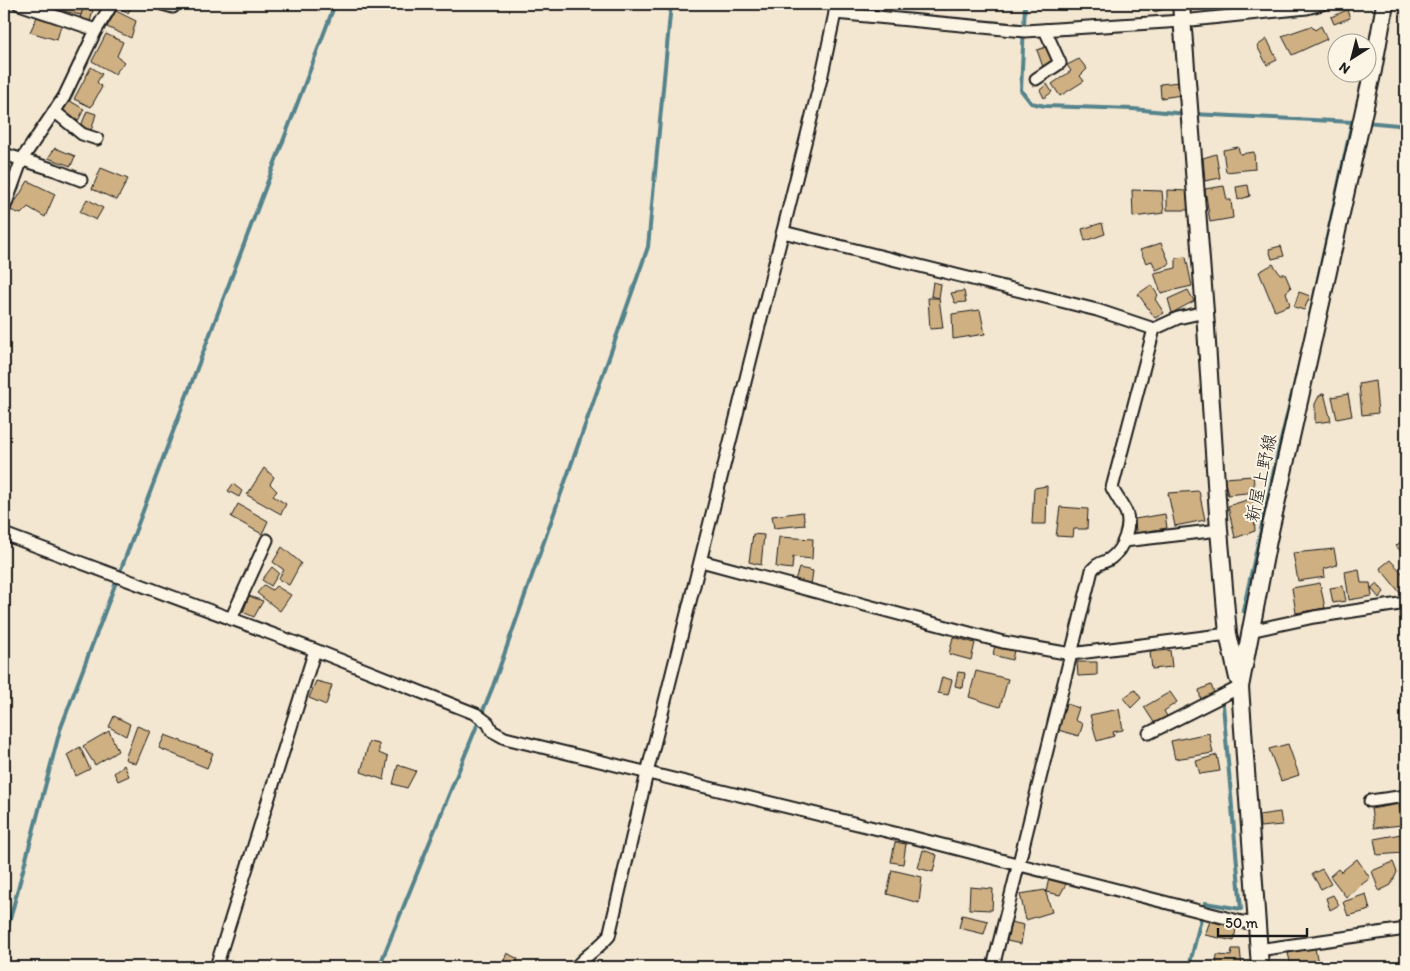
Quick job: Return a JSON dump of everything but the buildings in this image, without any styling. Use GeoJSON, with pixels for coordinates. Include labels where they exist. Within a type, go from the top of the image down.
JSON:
{"type":"FeatureCollection","features":[{"type":"Feature","properties":{"kind":"main road"},"geometry":{"type":"LineString","coordinates":[[1181,4],[1205,312],[1219,530],[1228,634],[1240,687]]}},
{"type":"Feature","properties":{"kind":"main road","name":"新屋上野線"},"geometry":{"type":"LineString","coordinates":[[1260,967],[1240,687],[1285,464],[1373,70],[1385,4]]}},
{"type":"Feature","properties":{"kind":"street"},"geometry":{"type":"LineString","coordinates":[[19,4],[96,30]]}},
{"type":"Feature","properties":{"kind":"street"},"geometry":{"type":"LineString","coordinates":[[4,209],[22,160],[64,97],[96,30],[112,4]]}},
{"type":"Feature","properties":{"kind":"street"},"geometry":{"type":"LineString","coordinates":[[576,967],[600,948],[609,936],[647,773],[821,79],[835,8],[1025,31],[1182,21],[1263,11],[1307,8],[1322,4]]}},
{"type":"Feature","properties":{"kind":"street"},"geometry":{"type":"LineString","coordinates":[[1036,79],[1060,63],[1045,30]]}},
{"type":"Feature","properties":{"kind":"street"},"geometry":{"type":"LineString","coordinates":[[54,112],[82,134],[97,139]]}},
{"type":"Feature","properties":{"kind":"street"},"geometry":{"type":"LineString","coordinates":[[4,154],[81,180]]}},
{"type":"Feature","properties":{"kind":"street"},"geometry":{"type":"LineString","coordinates":[[783,232],[1097,310],[1154,329],[1178,318],[1205,312]]}},
{"type":"Feature","properties":{"kind":"street"},"geometry":{"type":"LineString","coordinates":[[993,967],[1092,570],[1097,564],[1110,560],[1122,548],[1127,531],[1127,514],[1112,488],[1154,329]]}},
{"type":"Feature","properties":{"kind":"street"},"geometry":{"type":"LineString","coordinates":[[1124,541],[1219,530]]}},
{"type":"Feature","properties":{"kind":"street"},"geometry":{"type":"LineString","coordinates":[[4,534],[315,650],[476,714],[488,722],[492,731],[505,738],[915,838],[1242,922],[1256,923]]}},
{"type":"Feature","properties":{"kind":"street"},"geometry":{"type":"LineString","coordinates":[[231,619],[267,540]]}},
{"type":"Feature","properties":{"kind":"street"},"geometry":{"type":"LineString","coordinates":[[701,561],[1003,642],[1071,654],[1228,634]]}},
{"type":"Feature","properties":{"kind":"street"},"geometry":{"type":"LineString","coordinates":[[1250,631],[1314,617],[1406,603]]}},
{"type":"Feature","properties":{"kind":"street"},"geometry":{"type":"LineString","coordinates":[[216,967],[315,650]]}},
{"type":"Feature","properties":{"kind":"street"},"geometry":{"type":"LineString","coordinates":[[1149,732],[1240,687]]}},
{"type":"Feature","properties":{"kind":"street"},"geometry":{"type":"LineString","coordinates":[[1370,800],[1406,796]]}},
{"type":"Feature","properties":{"kind":"street"},"geometry":{"type":"LineString","coordinates":[[1258,950],[1406,929]]}},
{"type":"Feature","properties":{"kind":"waterway"},"geometry":{"type":"LineString","coordinates":[[4,942],[60,730],[335,4]]}},
{"type":"Feature","properties":{"kind":"waterway"},"geometry":{"type":"LineString","coordinates":[[379,967],[493,686],[648,247],[671,4]]}},
{"type":"Feature","properties":{"kind":"waterway"},"geometry":{"type":"LineString","coordinates":[[1025,4],[1021,90],[1031,103],[1045,106],[1133,109],[1186,114]]}},
{"type":"Feature","properties":{"kind":"waterway"},"geometry":{"type":"LineString","coordinates":[[1193,114],[1353,122]]}},
{"type":"Feature","properties":{"kind":"waterway"},"geometry":{"type":"LineString","coordinates":[[1309,320],[1352,122]]}},
{"type":"Feature","properties":{"kind":"waterway"},"geometry":{"type":"LineString","coordinates":[[1365,122],[1398,125],[1406,131]]}},
{"type":"Feature","properties":{"kind":"waterway"},"geometry":{"type":"LineString","coordinates":[[1243,611],[1301,357]]}},
{"type":"Feature","properties":{"kind":"waterway"},"geometry":{"type":"LineString","coordinates":[[1189,967],[1205,903],[1241,909],[1223,705]]}}]}
